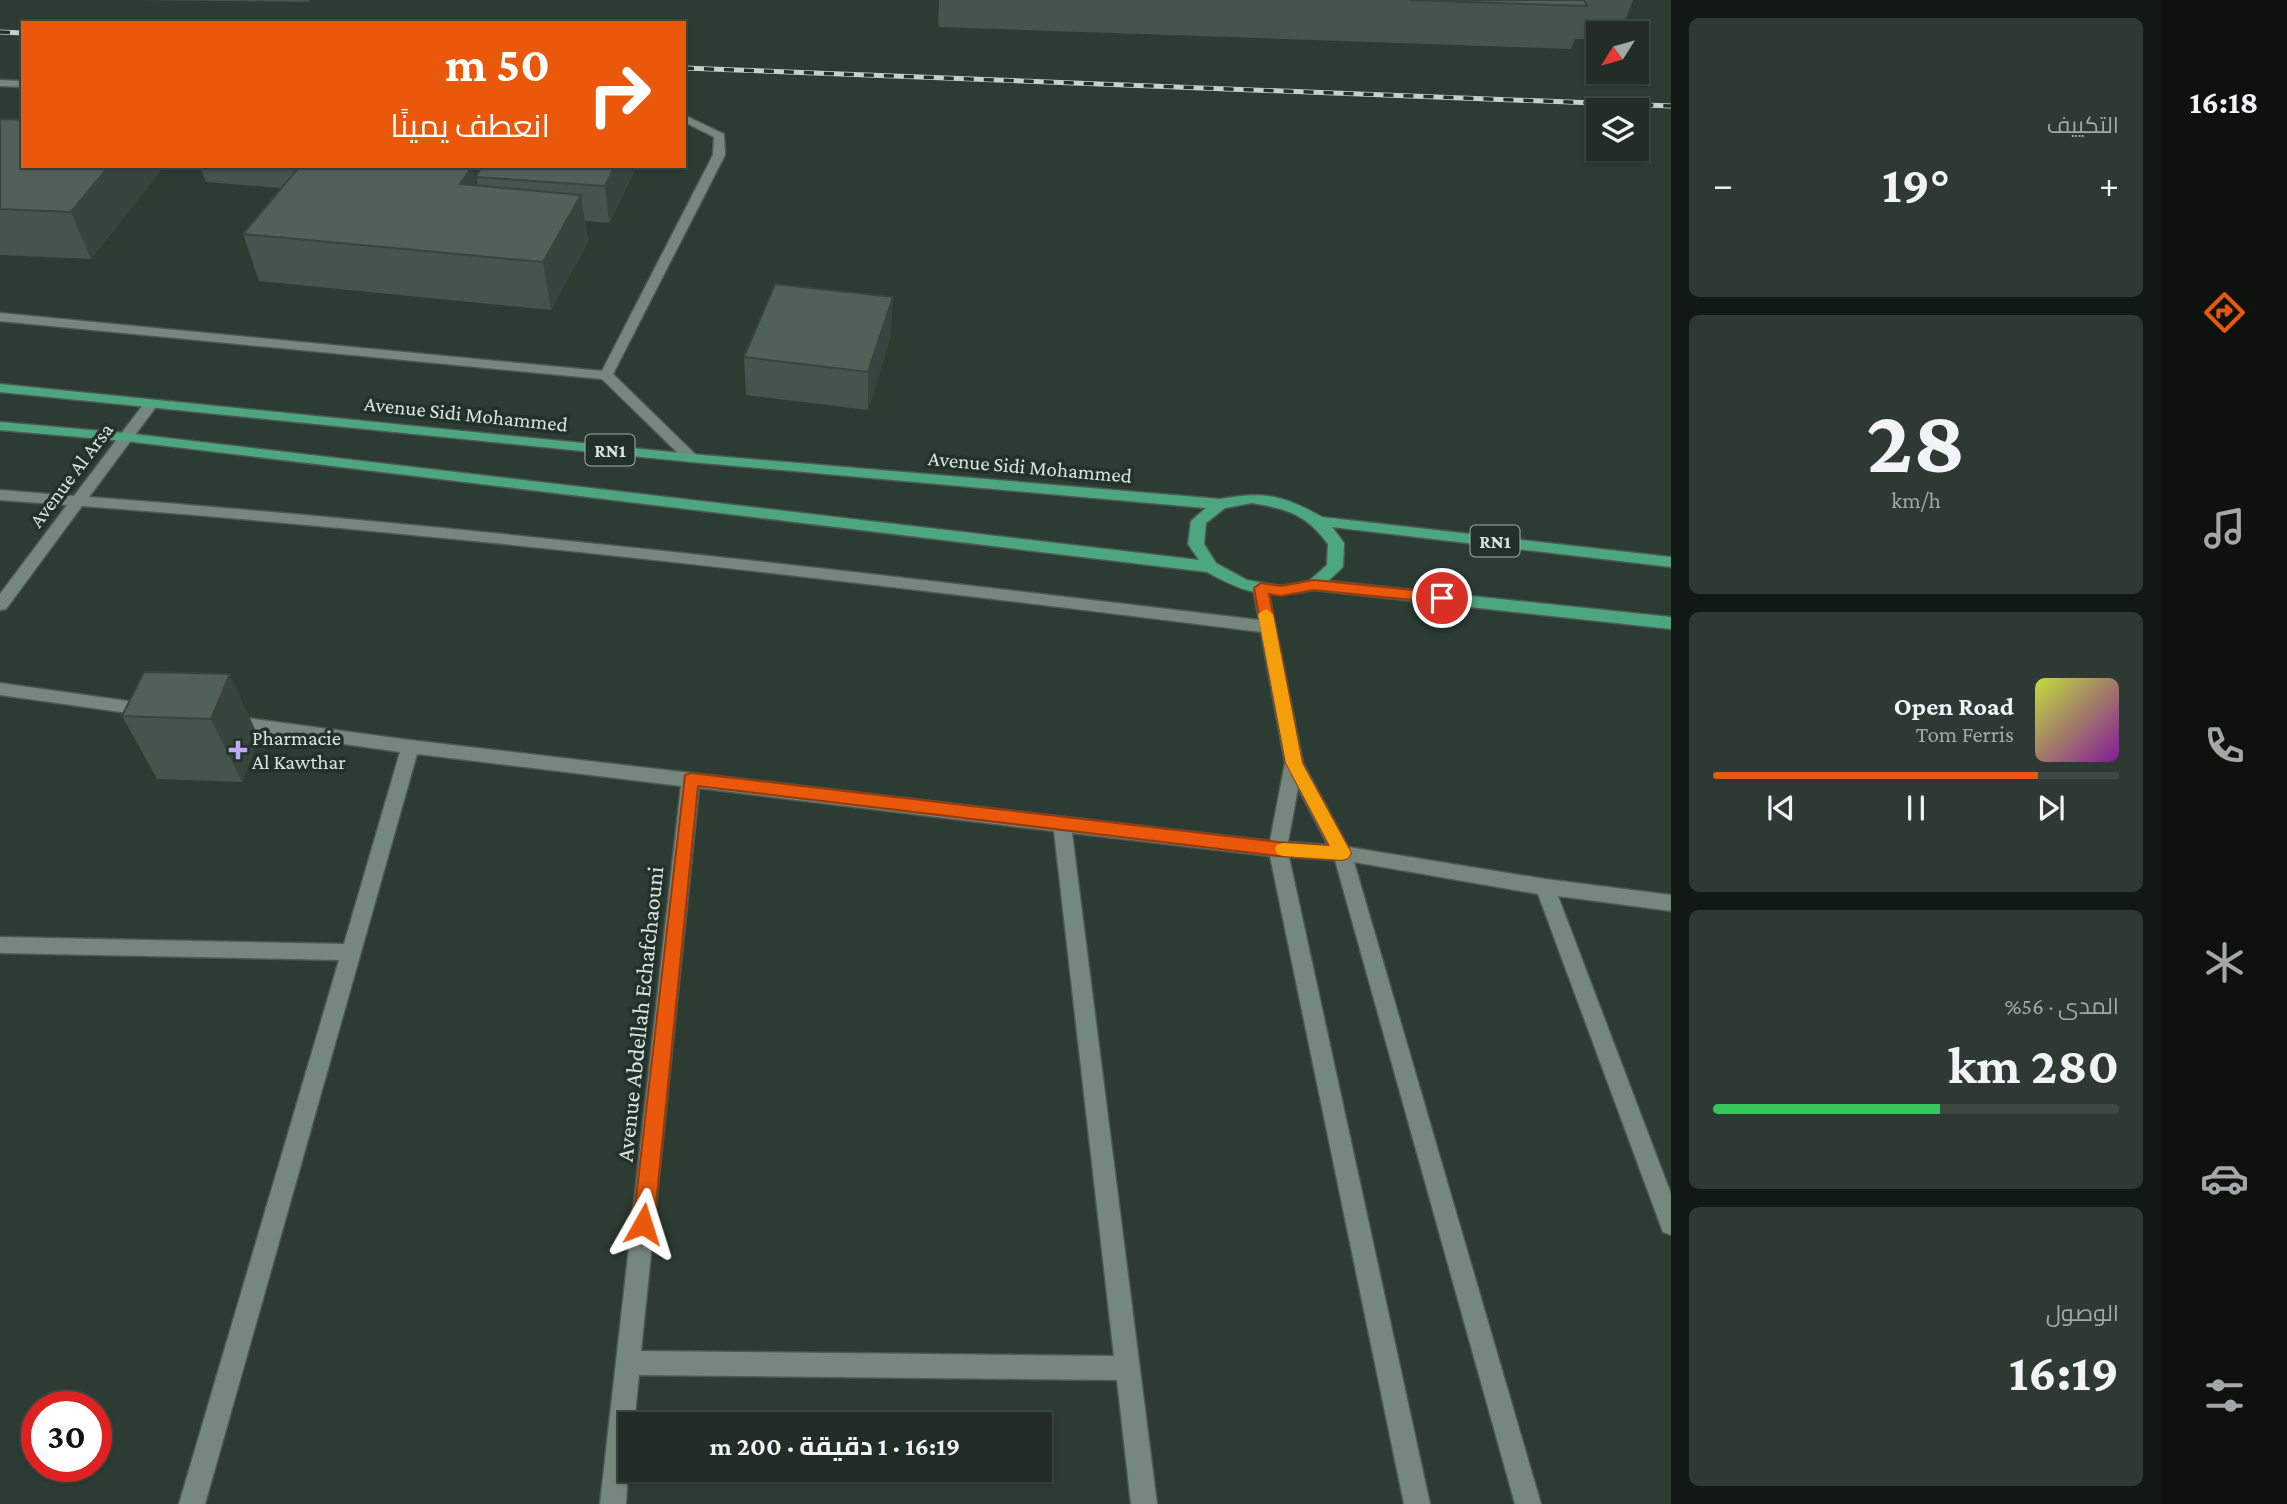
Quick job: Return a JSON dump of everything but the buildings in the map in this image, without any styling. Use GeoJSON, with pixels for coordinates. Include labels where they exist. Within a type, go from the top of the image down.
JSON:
{"type":"FeatureCollection","features":[{"type":"Feature","properties":{"kind":"main road","name":"Avenue Sidi Mohammed"},"geometry":{"type":"LineString","coordinates":[[0,388],[691,458],[1220,504]]}},
{"type":"Feature","properties":{"kind":"main road","name":"RN1"},"geometry":{"type":"LineString","coordinates":[[0,426],[125,437],[1211,567],[1243,585],[1281,591],[1314,585],[1671,623]]}},
{"type":"Feature","properties":{"kind":"main road","name":"RN1"},"geometry":{"type":"LineString","coordinates":[[1220,504],[1252,498],[1288,504],[1319,521],[1671,562]]}},
{"type":"Feature","properties":{"kind":"main road"},"geometry":{"type":"LineString","coordinates":[[1211,567],[1196,544],[1199,521],[1220,504]]}},
{"type":"Feature","properties":{"kind":"main road"},"geometry":{"type":"LineString","coordinates":[[1314,585],[1335,567],[1336,543],[1319,521]]}},
{"type":"Feature","properties":{"kind":"street"},"geometry":{"type":"LineString","coordinates":[[0,83],[21,84]]}},
{"type":"Feature","properties":{"kind":"street"},"geometry":{"type":"LineString","coordinates":[[606,375],[719,155],[720,136],[686,119]]}},
{"type":"Feature","properties":{"kind":"street"},"geometry":{"type":"LineString","coordinates":[[0,317],[606,375],[691,458]]}},
{"type":"Feature","properties":{"kind":"street","name":"Avenue Al Arsa"},"geometry":{"type":"LineString","coordinates":[[0,605],[151,404]]}},
{"type":"Feature","properties":{"kind":"street"},"geometry":{"type":"LineString","coordinates":[[0,495],[274,516],[825,572],[1268,627]]}},
{"type":"Feature","properties":{"kind":"street"},"geometry":{"type":"LineString","coordinates":[[1261,588],[1294,763],[1342,853],[1528,1504]]}},
{"type":"Feature","properties":{"kind":"street"},"geometry":{"type":"LineString","coordinates":[[0,689],[164,712]]}},
{"type":"Feature","properties":{"kind":"street"},"geometry":{"type":"LineString","coordinates":[[219,720],[410,747],[1062,825],[1278,849],[1342,853],[1545,887],[1671,903]]}},
{"type":"Feature","properties":{"kind":"street"},"geometry":{"type":"LineString","coordinates":[[192,1504],[410,747]]}},
{"type":"Feature","properties":{"kind":"street"},"geometry":{"type":"LineString","coordinates":[[1294,763],[1278,849],[1417,1504]]}},
{"type":"Feature","properties":{"kind":"street","name":"Avenue Abdellah Echafchaouni"},"geometry":{"type":"LineString","coordinates":[[613,1504],[691,779]]}},
{"type":"Feature","properties":{"kind":"street"},"geometry":{"type":"LineString","coordinates":[[1062,825],[1144,1504]]}},
{"type":"Feature","properties":{"kind":"street"},"geometry":{"type":"LineString","coordinates":[[1545,887],[1662,1175],[1671,1224]]}},
{"type":"Feature","properties":{"kind":"street"},"geometry":{"type":"LineString","coordinates":[[0,945],[351,952]]}},
{"type":"Feature","properties":{"kind":"street"},"geometry":{"type":"LineString","coordinates":[[629,1363],[1128,1368]]}},
{"type":"Feature","properties":{"kind":"railway"},"geometry":{"type":"LineString","coordinates":[[0,32],[21,33]]}},
{"type":"Feature","properties":{"kind":"railway"},"geometry":{"type":"LineString","coordinates":[[686,68],[1671,106]]}},
{"type":"Feature","properties":{"kind":"slow traffic"},"geometry":{"type":"LineString","coordinates":[[1266,614],[1294,763],[1342,853],[1283,849]]}},
{"type":"Feature","properties":{"kind":"place","name":"Pharmacie Al Kawthar"},"geometry":{"type":"Point","coordinates":[238,750]}},
{"type":"Feature","properties":{"kind":"route"},"geometry":{"type":"LineString","coordinates":[[643,1224],[691,779],[1062,825],[1278,849],[1342,853],[1294,763],[1261,588],[1281,591],[1314,585],[1442,598]]}}]}
